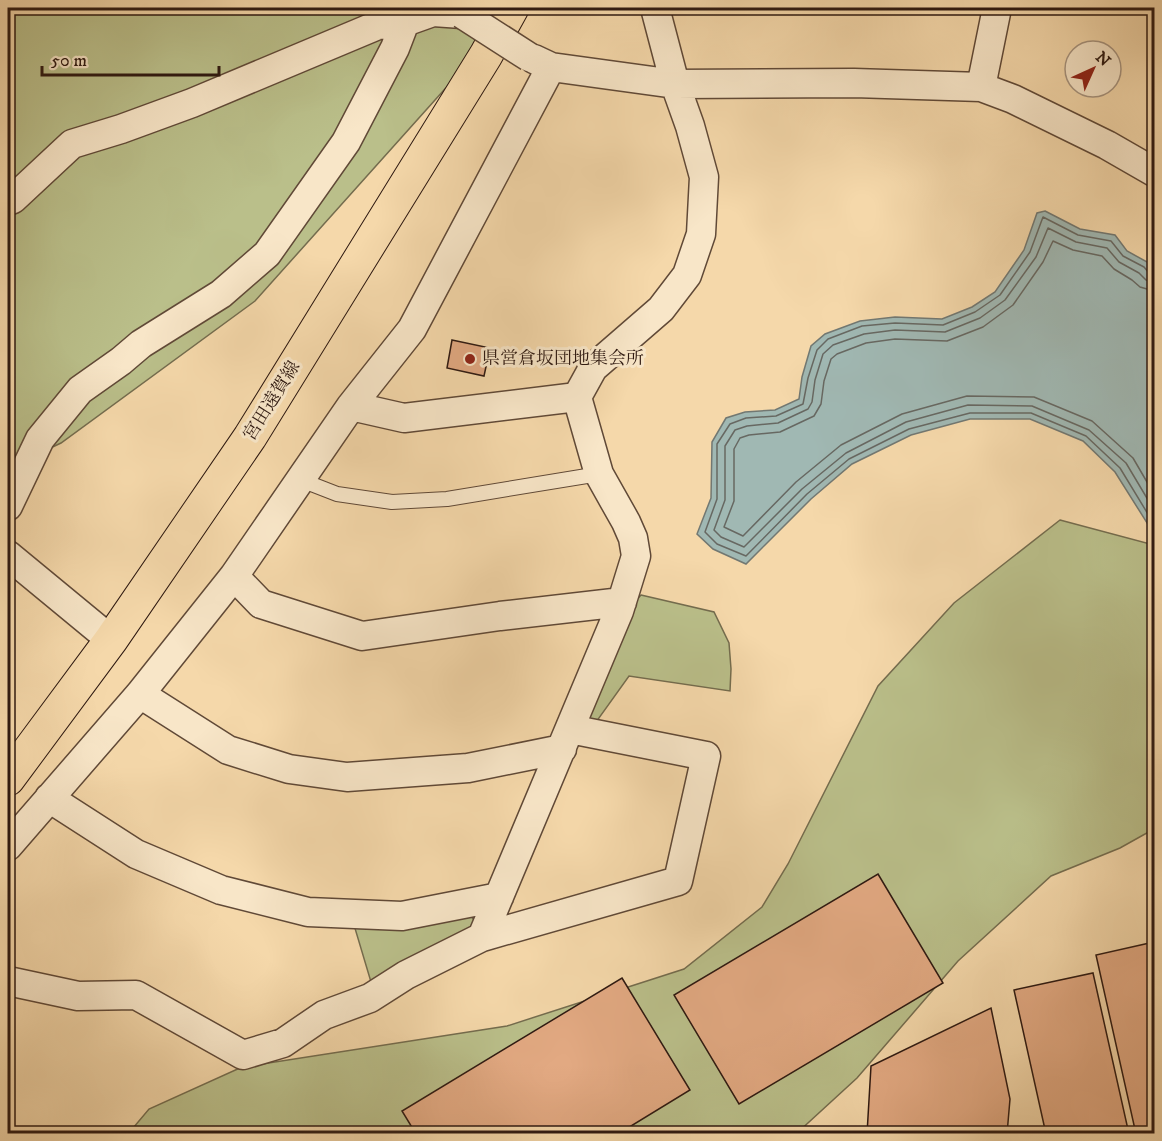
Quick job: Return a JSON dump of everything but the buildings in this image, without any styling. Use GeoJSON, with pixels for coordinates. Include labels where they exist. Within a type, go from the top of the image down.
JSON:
{"type":"FeatureCollection","features":[{"type":"Feature","properties":{"kind":"main road","name":"宮田遠賀線"},"geometry":{"type":"LineString","coordinates":[[8,779],[111,640],[250,437],[480,65],[512,8]]}},
{"type":"Feature","properties":{"kind":"street"},"geometry":{"type":"LineString","coordinates":[[482,938],[622,602],[636,556],[633,538],[626,522],[599,474],[577,397],[593,368],[661,309],[687,275],[700,234],[704,177],[690,126],[675,84],[655,8]]}},
{"type":"Feature","properties":{"kind":"street"},"geometry":{"type":"LineString","coordinates":[[981,87],[997,8]]}},
{"type":"Feature","properties":{"kind":"street"},"geometry":{"type":"LineString","coordinates":[[8,201],[14,199],[72,144],[192,103],[378,25],[405,22],[433,12],[462,15],[540,62],[675,84],[854,83],[981,87],[1034,109],[1155,172]]}},
{"type":"Feature","properties":{"kind":"street"},"geometry":{"type":"LineString","coordinates":[[8,506],[40,439],[81,390],[121,362],[141,344],[221,294],[267,254],[346,142],[395,48],[405,22]]}},
{"type":"Feature","properties":{"kind":"street"},"geometry":{"type":"LineString","coordinates":[[8,846],[140,694],[234,576],[351,406],[412,329],[540,62]]}},
{"type":"Feature","properties":{"kind":"street"},"geometry":{"type":"LineString","coordinates":[[351,406],[404,418],[577,397]]}},
{"type":"Feature","properties":{"kind":"street"},"geometry":{"type":"LineString","coordinates":[[8,555],[111,640]]}},
{"type":"Feature","properties":{"kind":"street"},"geometry":{"type":"LineString","coordinates":[[234,576],[261,604],[362,636],[500,616],[622,602]]}},
{"type":"Feature","properties":{"kind":"street"},"geometry":{"type":"LineString","coordinates":[[8,981],[78,996],[136,995],[243,1055],[283,1043],[324,1016],[370,998],[406,975],[482,938],[678,881],[706,756],[566,739],[468,768],[346,777],[290,769],[228,750],[140,694]]}},
{"type":"Feature","properties":{"kind":"street"},"geometry":{"type":"LineString","coordinates":[[49,798],[136,854],[221,890],[308,912],[402,916],[499,897]]}},
{"type":"Feature","properties":{"kind":"lane"},"geometry":{"type":"LineString","coordinates":[[301,480],[337,494],[392,501],[447,499],[599,474]]}},
{"type":"Feature","properties":{"kind":"green space"},"geometry":{"type":"Polygon","coordinates":[[[8,8],[509,8],[495,33],[255,301],[61,443],[8,468],[8,8]]]}},
{"type":"Feature","properties":{"kind":"green space"},"geometry":{"type":"Polygon","coordinates":[[[1060,520],[1154,545],[1154,829],[1120,848],[1051,876],[958,961],[857,1078],[797,1133],[128,1134],[149,1109],[242,1067],[507,1026],[684,969],[762,907],[788,864],[878,686],[954,603],[1060,520]]]}},
{"type":"Feature","properties":{"kind":"green space"},"geometry":{"type":"Polygon","coordinates":[[[641,595],[714,612],[729,643],[730,691],[629,676],[594,725],[584,716],[631,606],[641,595]]]}},
{"type":"Feature","properties":{"kind":"green space"},"geometry":{"type":"Polygon","coordinates":[[[470,915],[474,920],[470,928],[371,982],[354,925],[470,915]]]}},
{"type":"Feature","properties":{"kind":"water"},"geometry":{"type":"Polygon","coordinates":[[[1045,211],[1080,229],[1115,235],[1127,251],[1149,263],[1154,273],[1154,534],[1115,472],[1083,441],[1030,419],[970,419],[911,435],[852,464],[811,499],[746,564],[713,549],[697,534],[711,498],[712,442],[726,418],[745,412],[775,410],[799,399],[802,377],[811,346],[825,334],[860,321],[895,317],[942,319],[972,307],[995,292],[1024,250],[1037,213],[1045,211]]]}},
{"type":"Feature","properties":{"kind":"place","name":"県営倉坂団地集会所"},"geometry":{"type":"Point","coordinates":[470,359]}}]}
